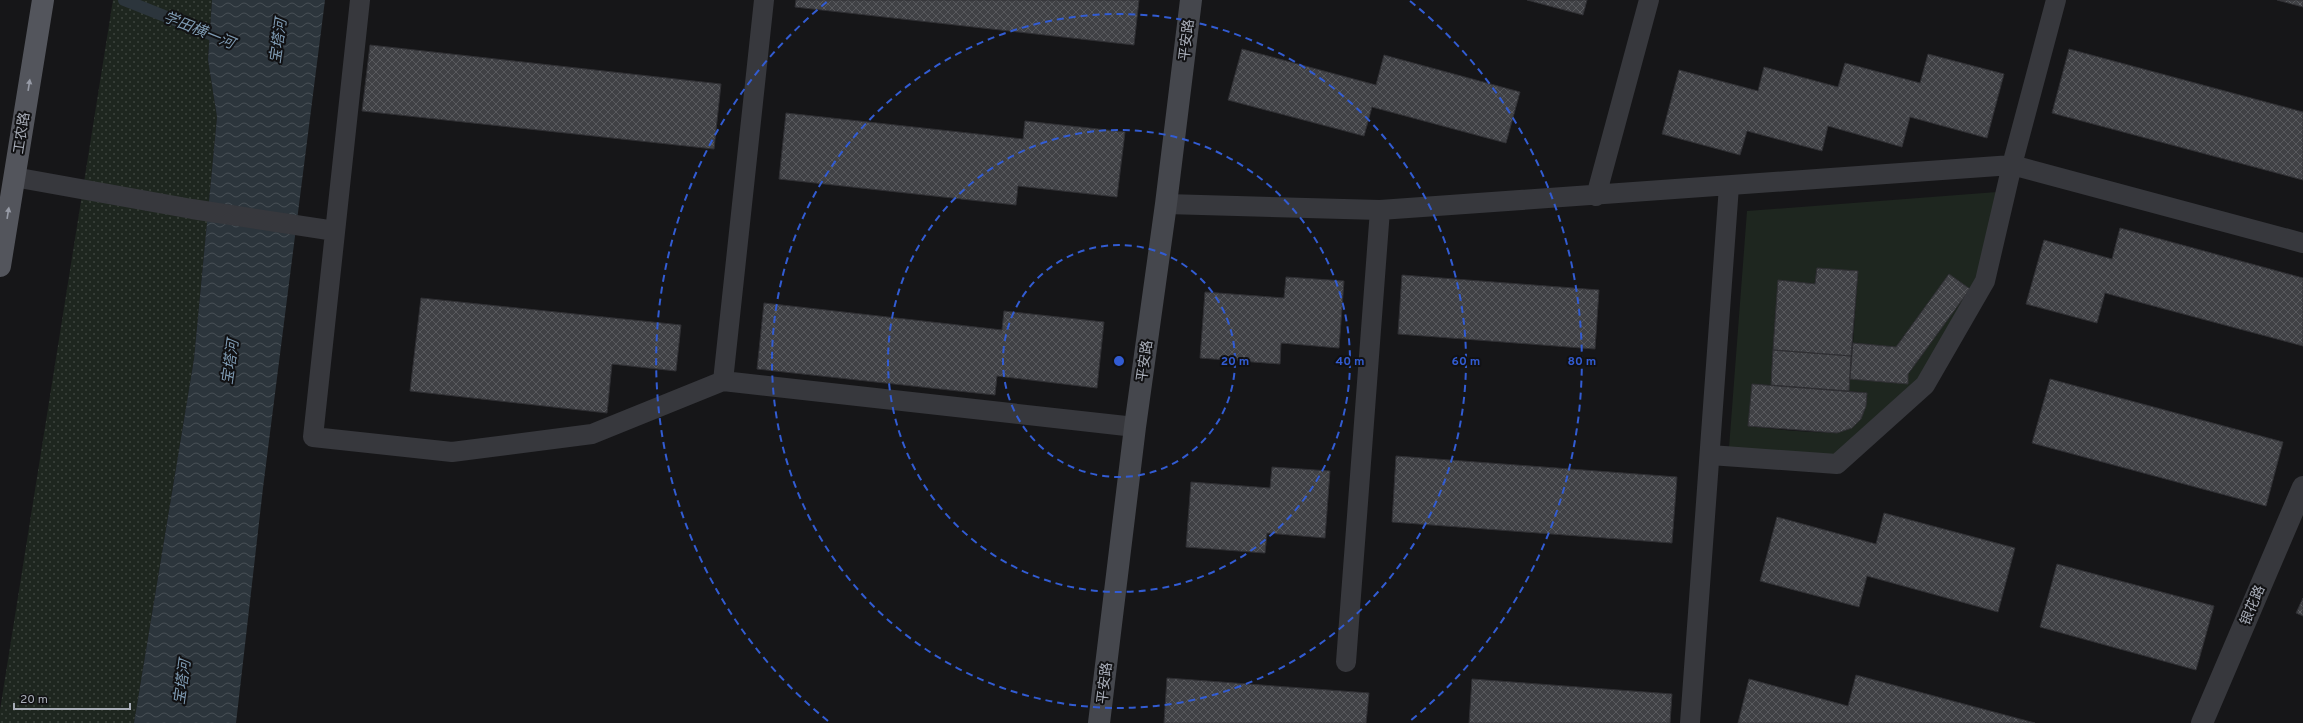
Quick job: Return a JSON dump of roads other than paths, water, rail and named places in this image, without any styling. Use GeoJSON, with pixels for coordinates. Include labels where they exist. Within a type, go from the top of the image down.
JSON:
{"type":"FeatureCollection","features":[{"type":"Feature","properties":{"kind":"main road","name":"工农路"},"geometry":{"type":"LineString","coordinates":[[0,266],[43,0]]}},
{"type":"Feature","properties":{"kind":"street","name":"平安路"},"geometry":{"type":"LineString","coordinates":[[1099,723],[1135,427],[1166,204],[1191,0]]}},
{"type":"Feature","properties":{"kind":"street","name":"银花路"},"geometry":{"type":"LineString","coordinates":[[2202,723],[2303,487]]}},
{"type":"Feature","properties":{"kind":"lane"},"geometry":{"type":"LineString","coordinates":[[360,0],[313,437],[452,452],[592,434],[723,381],[1135,427]]}},
{"type":"Feature","properties":{"kind":"lane"},"geometry":{"type":"LineString","coordinates":[[723,381],[764,0]]}},
{"type":"Feature","properties":{"kind":"lane"},"geometry":{"type":"LineString","coordinates":[[1596,196],[1649,0]]}},
{"type":"Feature","properties":{"kind":"lane"},"geometry":{"type":"LineString","coordinates":[[1710,455],[1837,464],[1925,384],[1985,281],[2012,165],[2056,0]]}},
{"type":"Feature","properties":{"kind":"lane"},"geometry":{"type":"LineString","coordinates":[[1166,204],[1380,210],[1596,196],[2012,165],[2303,243]]}},
{"type":"Feature","properties":{"kind":"lane"},"geometry":{"type":"LineString","coordinates":[[14,177],[192,209],[313,229],[335,231]]}},
{"type":"Feature","properties":{"kind":"lane"},"geometry":{"type":"LineString","coordinates":[[1690,723],[1729,186]]}},
{"type":"Feature","properties":{"kind":"lane"},"geometry":{"type":"LineString","coordinates":[[1346,662],[1380,210]]}},
{"type":"Feature","properties":{"kind":"water","name":"宝塔河"},"geometry":{"type":"Polygon","coordinates":[[[212,0],[325,0],[263,488],[236,723],[134,723],[194,359],[217,117],[208,60],[212,0]]]}},
{"type":"Feature","properties":{"kind":"waterway","name":"学田横一河"},"geometry":{"type":"LineString","coordinates":[[124,0],[225,40]]}}]}
